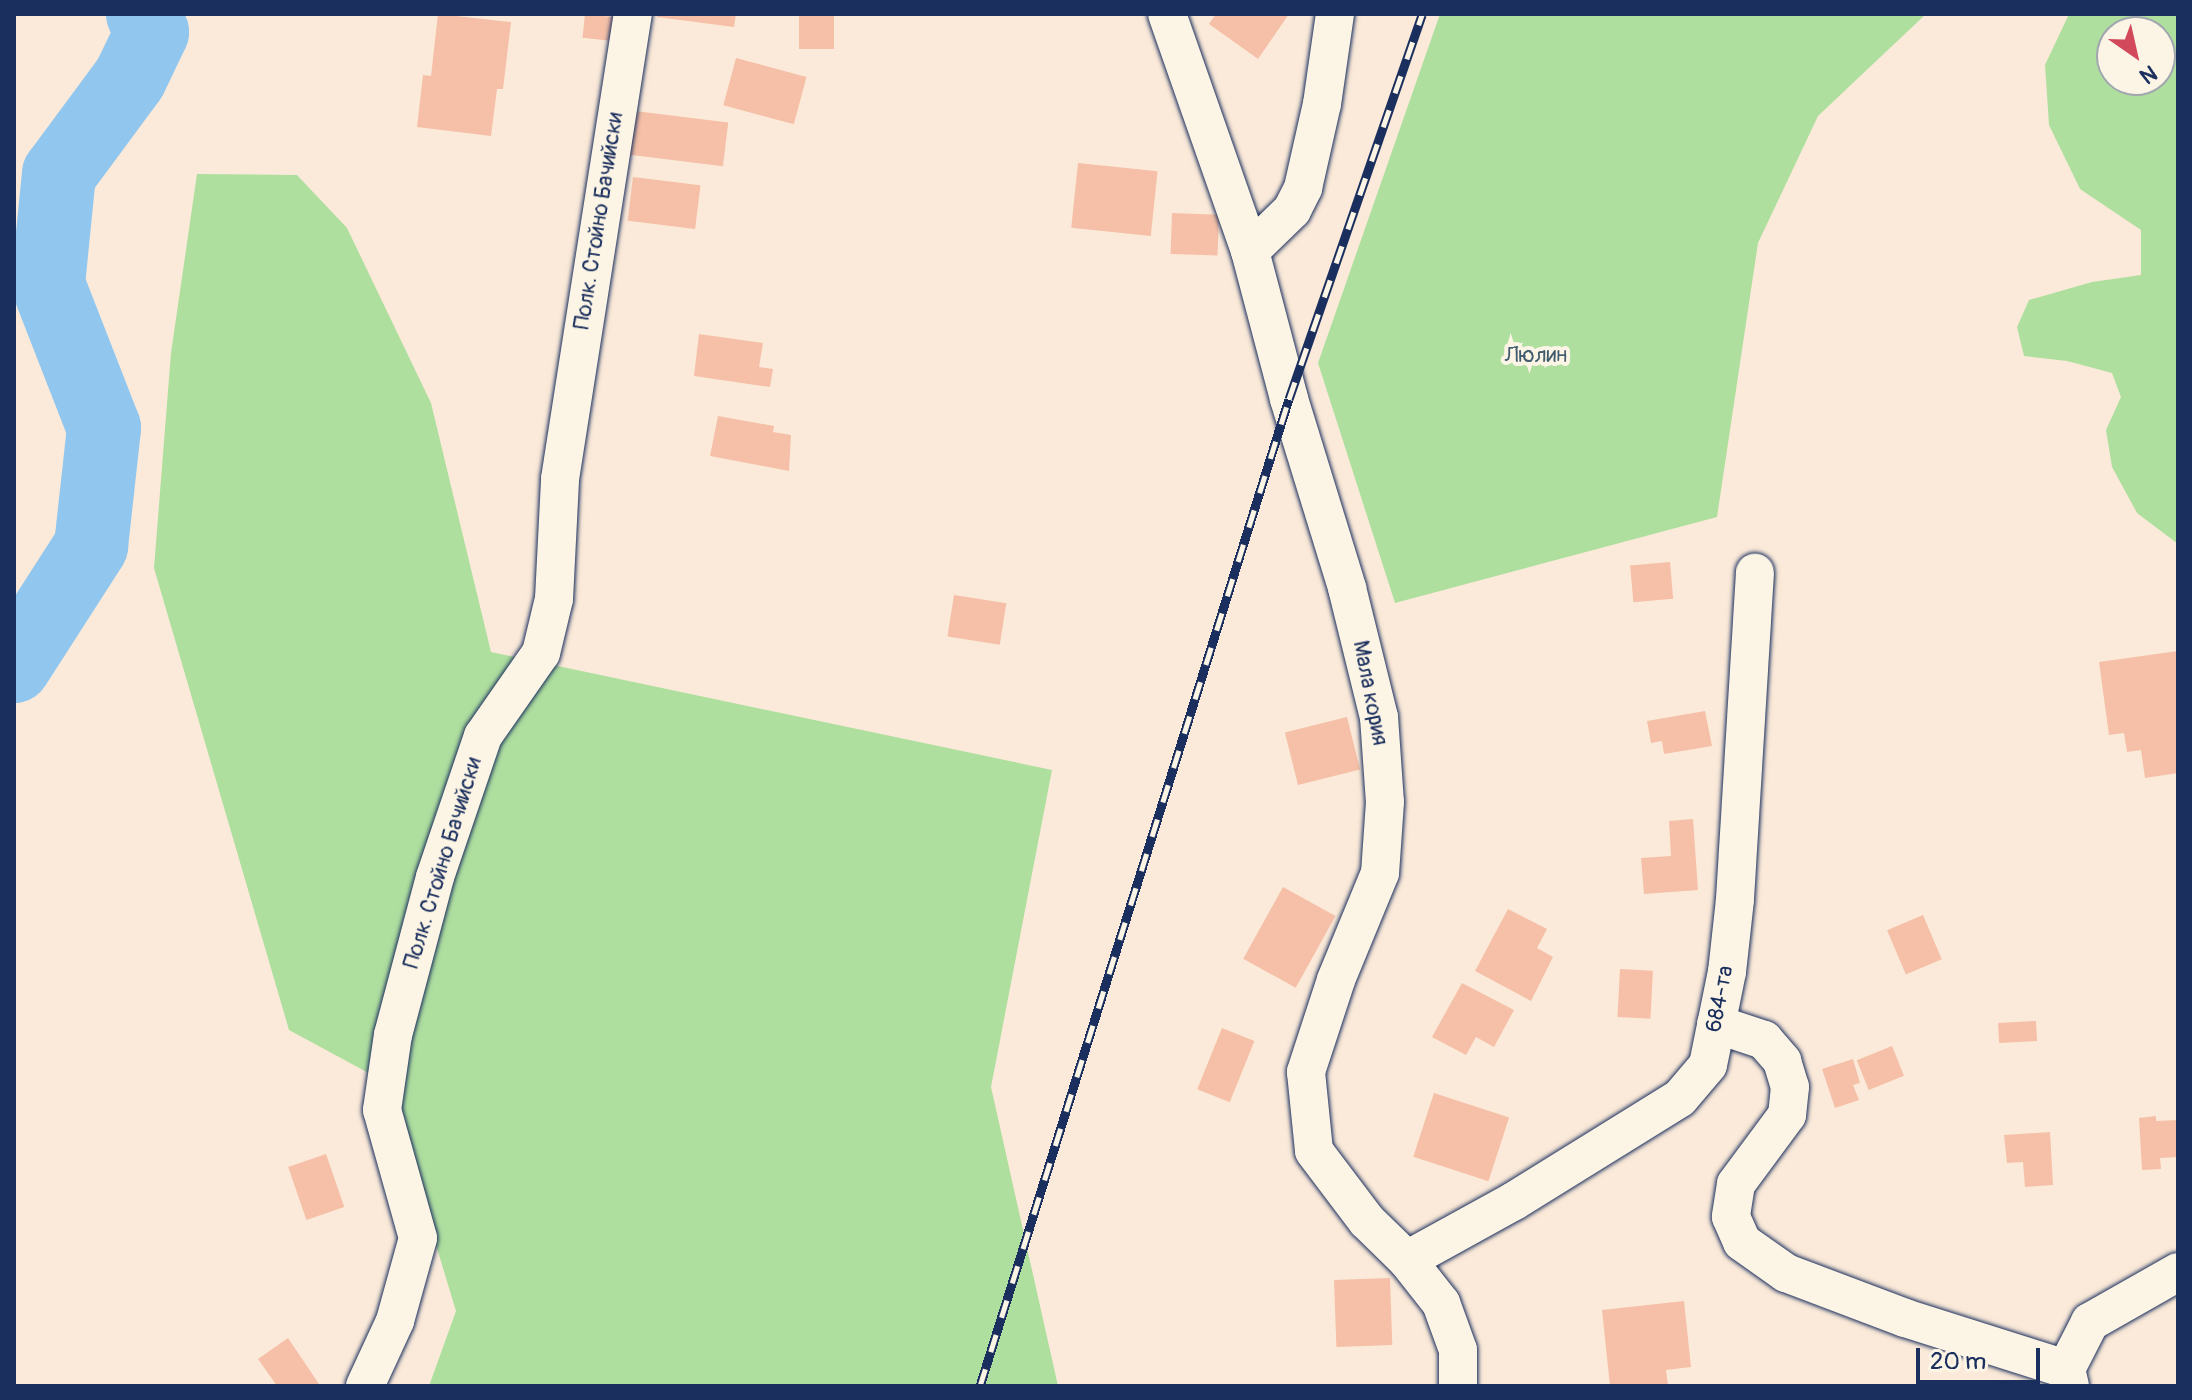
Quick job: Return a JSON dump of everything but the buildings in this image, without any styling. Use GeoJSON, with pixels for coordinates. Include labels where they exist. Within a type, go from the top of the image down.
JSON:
{"type":"FeatureCollection","features":[{"type":"Feature","properties":{"kind":"street","name":"Полк. Стойно Бачийски"},"geometry":{"type":"LineString","coordinates":[[365,1386],[395,1321],[418,1238],[382,1110],[393,1035],[435,877],[483,736],[541,653],[554,599],[560,479],[633,14]]}},
{"type":"Feature","properties":{"kind":"street","name":"Мала кория"},"geometry":{"type":"LineString","coordinates":[[1167,14],[1250,251],[1289,399],[1347,588],[1379,717],[1385,802],[1380,873],[1336,980],[1306,1072],[1314,1151],[1367,1221],[1407,1260],[1441,1303],[1458,1350],[1458,1386]]}},
{"type":"Feature","properties":{"kind":"street"},"geometry":{"type":"LineString","coordinates":[[1250,251],[1292,210],[1303,188],[1322,104],[1335,14]]}},
{"type":"Feature","properties":{"kind":"street","name":"684-та"},"geometry":{"type":"LineString","coordinates":[[1407,1260],[1514,1201],[1680,1098],[1708,1065],[1727,972],[1735,899],[1755,573]]}},
{"type":"Feature","properties":{"kind":"street"},"geometry":{"type":"LineString","coordinates":[[1716,1024],[1764,1040],[1782,1061],[1790,1087],[1787,1115],[1736,1184],[1731,1217],[1742,1242],[1786,1273],[2068,1377],[2090,1322],[2178,1272]]}},
{"type":"Feature","properties":{"kind":"green space","name":"Люлин"},"geometry":{"type":"Polygon","coordinates":[[[1440,14],[1926,14],[1818,116],[1758,243],[1717,517],[1395,603],[1318,363],[1440,14]]]}},
{"type":"Feature","properties":{"kind":"green space"},"geometry":{"type":"Polygon","coordinates":[[[2069,14],[2178,14],[2178,544],[2137,513],[2112,467],[2106,430],[2121,397],[2112,373],[2067,361],[2024,356],[2017,327],[2029,300],[2092,282],[2141,275],[2141,230],[2080,189],[2049,125],[2045,65],[2069,14]]]}},
{"type":"Feature","properties":{"kind":"green space"},"geometry":{"type":"Polygon","coordinates":[[[197,174],[297,175],[347,228],[431,403],[491,652],[1052,770],[991,1087],[1058,1386],[429,1386],[456,1311],[387,1083],[289,1030],[154,568],[171,353],[197,174]]]}},
{"type":"Feature","properties":{"kind":"waterway"},"geometry":{"type":"LineString","coordinates":[[14,666],[91,546],[104,428],[48,284],[59,174],[130,78],[152,32],[143,14]]}},
{"type":"Feature","properties":{"kind":"waterway"},"geometry":{"type":"LineString","coordinates":[[14,617],[35,633]]}},
{"type":"Feature","properties":{"kind":"railway"},"geometry":{"type":"LineString","coordinates":[[980,1386],[1289,399],[1422,14]]}}]}
